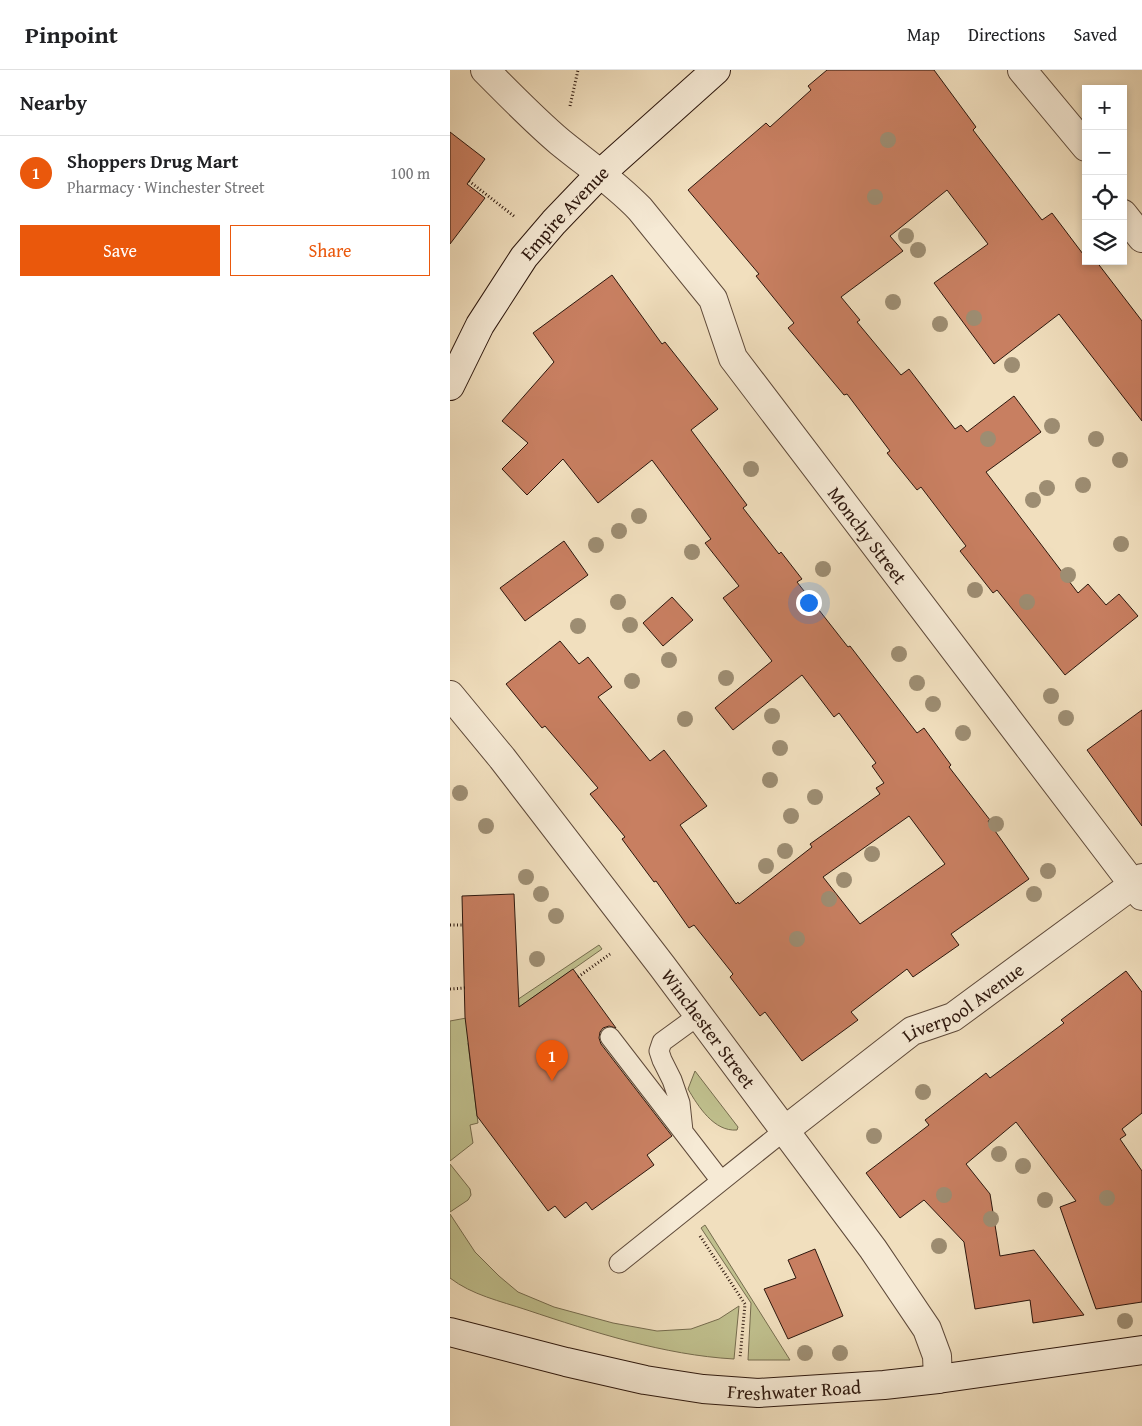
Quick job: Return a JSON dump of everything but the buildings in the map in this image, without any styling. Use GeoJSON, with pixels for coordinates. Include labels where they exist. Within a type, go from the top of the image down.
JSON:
{"type":"FeatureCollection","features":[{"type":"Feature","properties":{"kind":"street","name":"Monchy Street"},"geometry":{"type":"LineString","coordinates":[[485,70],[554,136],[640,208],[713,299],[733,358],[1139,887]]}},
{"type":"Feature","properties":{"kind":"street","name":"Empire Avenue"},"geometry":{"type":"LineString","coordinates":[[450,386],[480,325],[524,257],[554,222],[600,174],[716,70]]}},
{"type":"Feature","properties":{"kind":"street"},"geometry":{"type":"LineString","coordinates":[[1022,70],[1082,142]]}},
{"type":"Feature","properties":{"kind":"street"},"geometry":{"type":"LineString","coordinates":[[1127,219],[1142,238]]}},
{"type":"Feature","properties":{"kind":"street","name":"Winchester Street"},"geometry":{"type":"LineString","coordinates":[[450,695],[502,758],[699,1016],[873,1249],[927,1329],[937,1356],[938,1379]]}},
{"type":"Feature","properties":{"kind":"street","name":"Liverpool Avenue"},"geometry":{"type":"LineString","coordinates":[[785,1130],[912,1031],[953,1017],[1139,887]]}},
{"type":"Feature","properties":{"kind":"street","name":"Freshwater Road"},"geometry":{"type":"LineString","coordinates":[[450,1332],[645,1380],[703,1390],[758,1392],[884,1385],[1142,1350]]}},
{"type":"Feature","properties":{"kind":"lane"},"geometry":{"type":"LineString","coordinates":[[683,1132],[680,1103],[659,1051],[662,1042],[699,1016]]}},
{"type":"Feature","properties":{"kind":"lane"},"geometry":{"type":"LineString","coordinates":[[610,1037],[721,1181]]}},
{"type":"Feature","properties":{"kind":"lane"},"geometry":{"type":"LineString","coordinates":[[619,1263],[785,1130]]}},
{"type":"Feature","properties":{"kind":"path"},"geometry":{"type":"LineString","coordinates":[[568,114],[578,70]]}},
{"type":"Feature","properties":{"kind":"path"},"geometry":{"type":"LineString","coordinates":[[469,181],[515,217]]}},
{"type":"Feature","properties":{"kind":"path"},"geometry":{"type":"LineString","coordinates":[[450,925],[463,925]]}},
{"type":"Feature","properties":{"kind":"path"},"geometry":{"type":"LineString","coordinates":[[578,977],[613,953]]}},
{"type":"Feature","properties":{"kind":"path"},"geometry":{"type":"LineString","coordinates":[[450,989],[465,988]]}},
{"type":"Feature","properties":{"kind":"path"},"geometry":{"type":"LineString","coordinates":[[696,1231],[745,1304],[739,1365]]}},
{"type":"Feature","properties":{"kind":"green space"},"geometry":{"type":"Polygon","coordinates":[[[599,945],[602,949],[468,1043],[478,1123],[470,1125],[473,1143],[450,1161],[450,1021],[499,1012],[599,945]]]}},
{"type":"Feature","properties":{"kind":"green space"},"geometry":{"type":"Polygon","coordinates":[[[695,1071],[738,1127],[737,1130],[721,1127],[708,1117],[697,1103],[688,1089],[695,1071]]]}},
{"type":"Feature","properties":{"kind":"green space"},"geometry":{"type":"Polygon","coordinates":[[[450,1164],[470,1189],[471,1195],[468,1200],[450,1212],[450,1164]]]}},
{"type":"Feature","properties":{"kind":"green space"},"geometry":{"type":"Polygon","coordinates":[[[450,1214],[475,1252],[499,1276],[518,1292],[554,1307],[613,1323],[657,1331],[691,1329],[719,1319],[739,1306],[734,1359],[708,1357],[655,1348],[577,1326],[468,1289],[450,1278],[450,1214]]]}},
{"type":"Feature","properties":{"kind":"green space"},"geometry":{"type":"Polygon","coordinates":[[[705,1225],[790,1360],[748,1360],[751,1303],[701,1228],[705,1225]]]}},
{"type":"Feature","properties":{"kind":"place","name":"Shoppers Drug Mart"},"geometry":{"type":"Point","coordinates":[552,1081]}}]}
